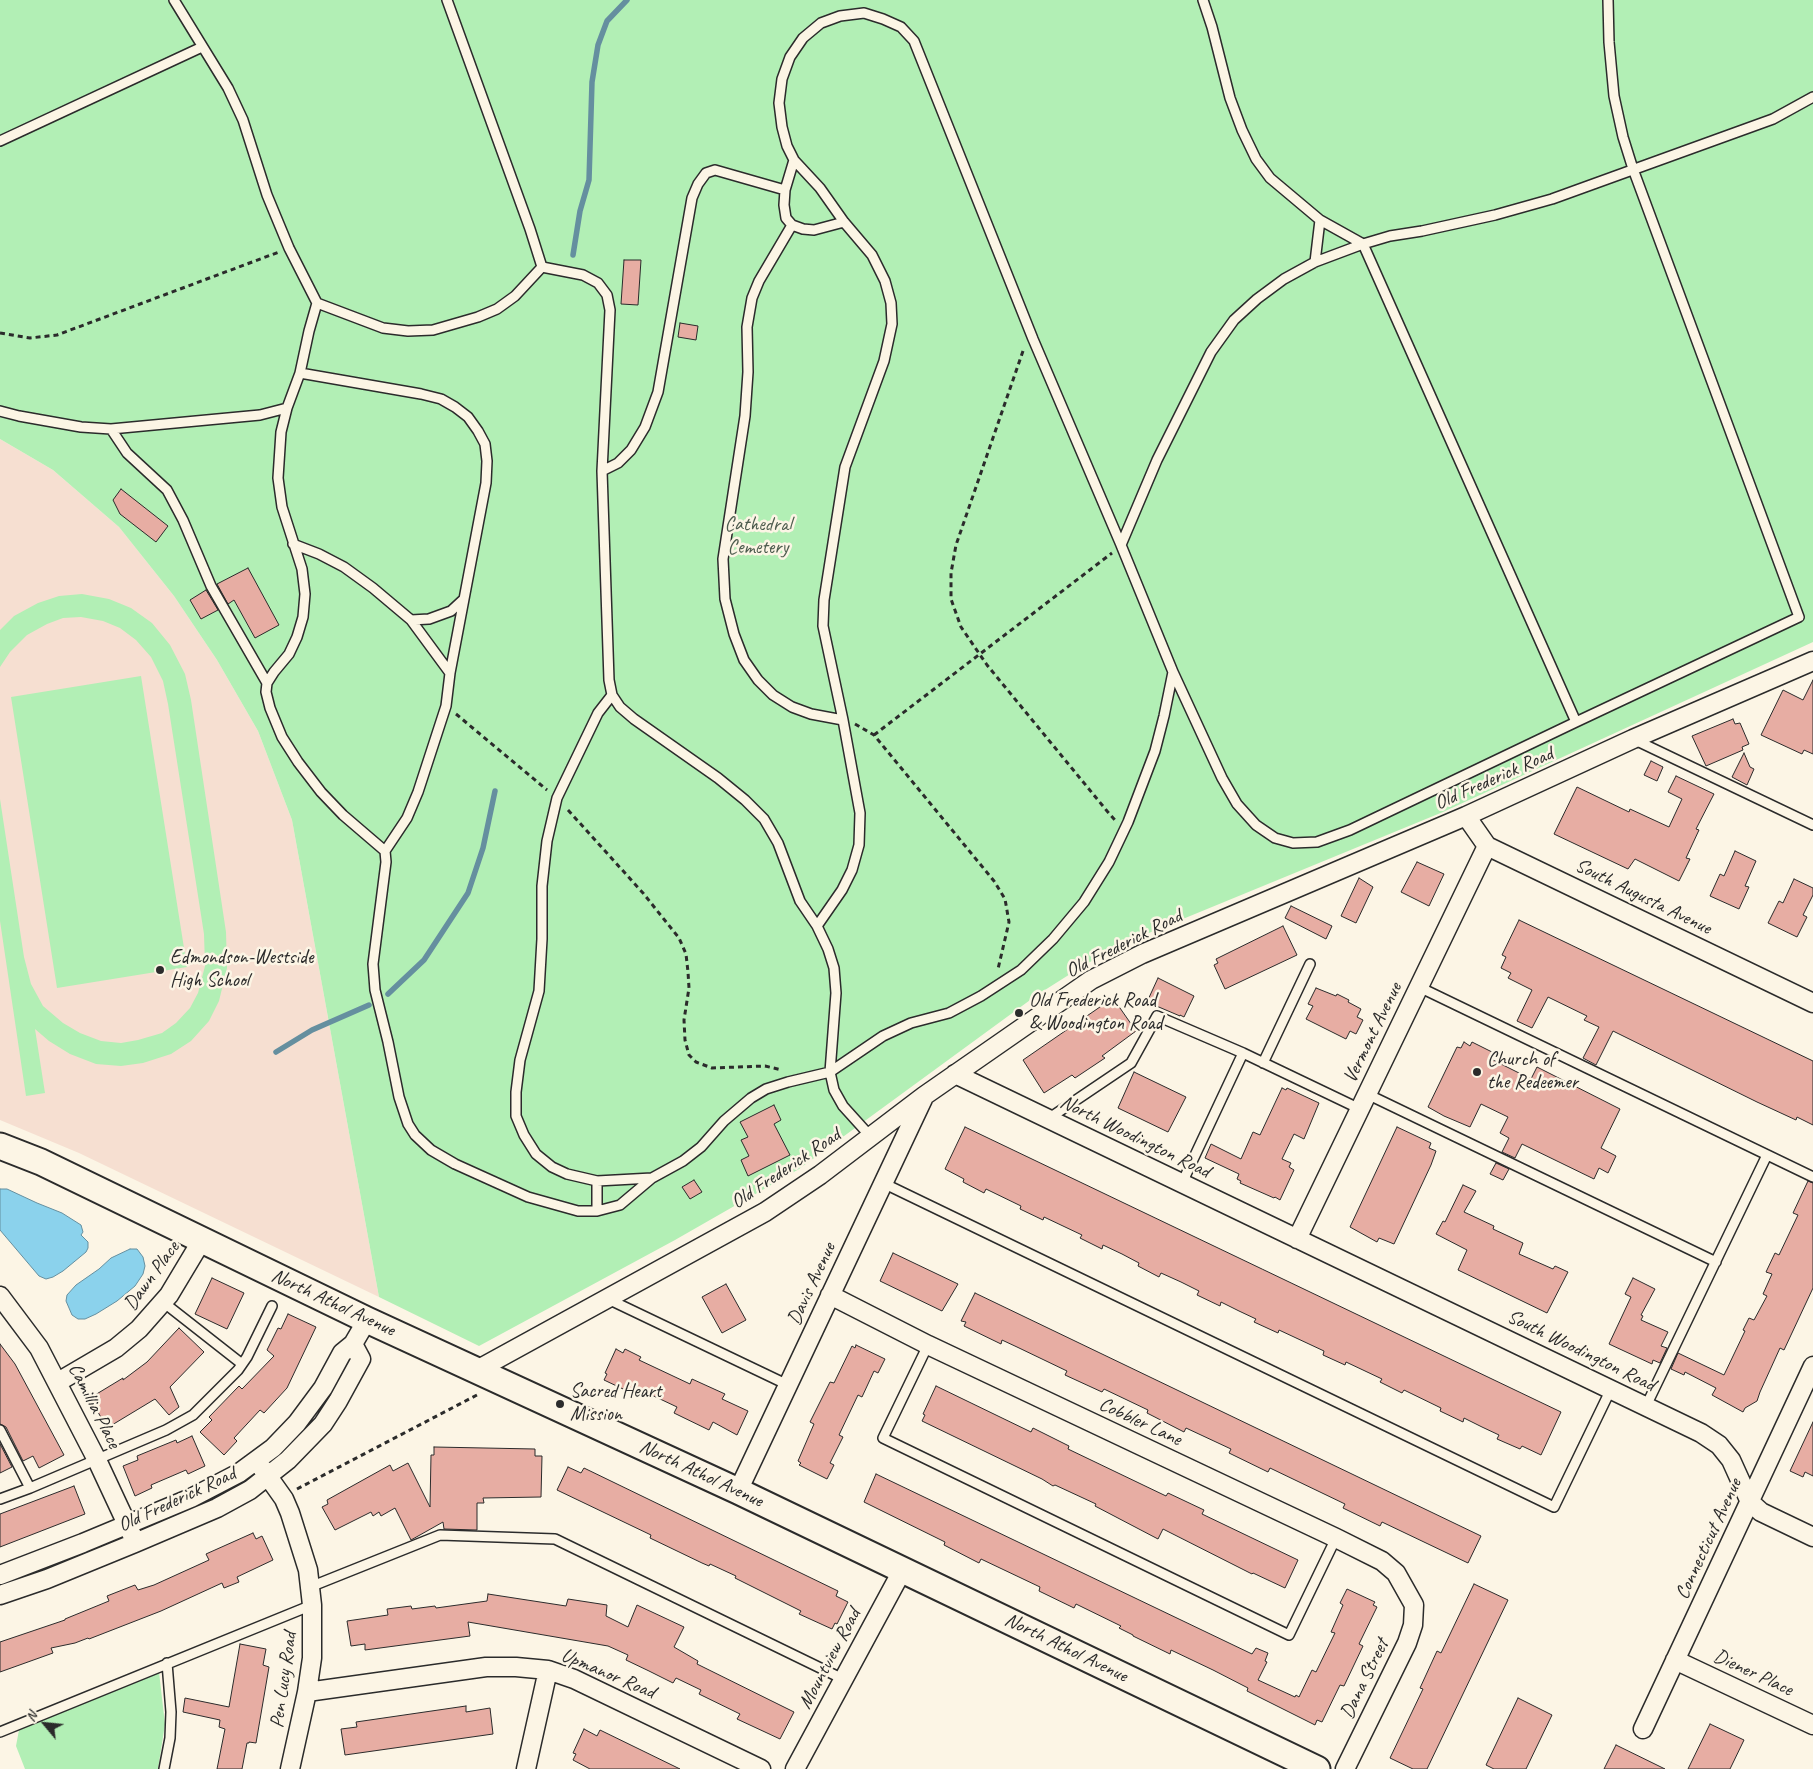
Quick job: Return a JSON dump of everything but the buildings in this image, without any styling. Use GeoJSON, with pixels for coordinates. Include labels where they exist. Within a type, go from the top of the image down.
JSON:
{"type":"FeatureCollection","features":[{"type":"Feature","properties":{"kind":"street","name":"Old Frederick Road"},"geometry":{"type":"LineString","coordinates":[[480,1380],[607,1299],[765,1212],[871,1138],[924,1096],[1091,980],[1142,954],[1466,816],[1633,739],[1813,661]]}},
{"type":"Feature","properties":{"kind":"street","name":"South Augusta Avenue"},"geometry":{"type":"LineString","coordinates":[[1466,816],[1487,846],[1813,1003]]}},
{"type":"Feature","properties":{"kind":"street","name":"Vermont Avenue"},"geometry":{"type":"LineString","coordinates":[[1297,1239],[1487,846]]}},
{"type":"Feature","properties":{"kind":"street","name":"North Woodington Road"},"geometry":{"type":"LineString","coordinates":[[955,1074],[1297,1239]]}},
{"type":"Feature","properties":{"kind":"street","name":"Davis Avenue"},"geometry":{"type":"LineString","coordinates":[[738,1491],[924,1096]]}},
{"type":"Feature","properties":{"kind":"street","name":"North Athol Avenue"},"geometry":{"type":"LineString","coordinates":[[0,1146],[40,1162],[367,1320],[480,1380],[738,1491],[1317,1769]]}},
{"type":"Feature","properties":{"kind":"street","name":"South Woodington Road"},"geometry":{"type":"LineString","coordinates":[[1297,1239],[1701,1433],[1719,1445],[1731,1460],[1750,1502]]}},
{"type":"Feature","properties":{"kind":"street","name":"Dawn Place"},"geometry":{"type":"LineString","coordinates":[[58,1382],[116,1348],[144,1324],[178,1282],[202,1240]]}},
{"type":"Feature","properties":{"kind":"street","name":"Camillia Place"},"geometry":{"type":"LineString","coordinates":[[0,1296],[40,1348],[98,1460],[135,1544]]}},
{"type":"Feature","properties":{"kind":"street","name":"Cobbler Lane"},"geometry":{"type":"LineString","coordinates":[[830,1296],[1382,1561],[1396,1573],[1414,1605]]}},
{"type":"Feature","properties":{"kind":"street","name":"Old Frederick Road"},"geometry":{"type":"LineString","coordinates":[[0,1575],[128,1525],[209,1490],[257,1460],[279,1442],[297,1423],[324,1388],[342,1353],[353,1344],[367,1320]]}},
{"type":"Feature","properties":{"kind":"street","name":"Old Frederick Road"},"geometry":{"type":"LineString","coordinates":[[0,1595],[47,1579],[135,1544],[231,1501],[268,1476],[322,1424],[338,1401],[361,1359],[353,1344]]}},
{"type":"Feature","properties":{"kind":"street","name":"Connecticut Avenue"},"geometry":{"type":"LineString","coordinates":[[1643,1729],[1813,1366]]}},
{"type":"Feature","properties":{"kind":"street","name":"Pen Lucy Road"},"geometry":{"type":"LineString","coordinates":[[257,1460],[284,1499],[290,1514],[302,1547],[312,1605],[312,1658],[307,1692],[290,1769]]}},
{"type":"Feature","properties":{"kind":"street"},"geometry":{"type":"LineString","coordinates":[[1750,1502],[1761,1512],[1813,1537]]}},
{"type":"Feature","properties":{"kind":"street","name":"Mountview Road"},"geometry":{"type":"LineString","coordinates":[[795,1769],[903,1569]]}},
{"type":"Feature","properties":{"kind":"street","name":"Dana Street"},"geometry":{"type":"LineString","coordinates":[[1345,1769],[1407,1643],[1413,1626],[1414,1605]]}},
{"type":"Feature","properties":{"kind":"street","name":"Diener Place"},"geometry":{"type":"LineString","coordinates":[[1675,1660],[1813,1725]]}},
{"type":"Feature","properties":{"kind":"street","name":"Upmanor Road"},"geometry":{"type":"LineString","coordinates":[[307,1692],[486,1667],[516,1666],[548,1670],[574,1679],[761,1769]]}},
{"type":"Feature","properties":{"kind":"street"},"geometry":{"type":"LineString","coordinates":[[526,1769],[548,1670]]}},
{"type":"Feature","properties":{"kind":"lane"},"geometry":{"type":"LineString","coordinates":[[174,0],[228,88],[242,120],[267,195],[289,248],[317,303],[383,328],[408,331],[433,330],[478,317],[497,309],[515,296],[542,267]]}},
{"type":"Feature","properties":{"kind":"lane"},"geometry":{"type":"LineString","coordinates":[[447,0],[527,220],[542,267]]}},
{"type":"Feature","properties":{"kind":"lane"},"geometry":{"type":"LineString","coordinates":[[1203,0],[1212,27],[1230,98],[1242,130],[1256,159],[1270,178],[1320,220],[1363,244],[1576,722]]}},
{"type":"Feature","properties":{"kind":"lane"},"geometry":{"type":"LineString","coordinates":[[817,926],[842,890],[852,870],[859,845],[860,813],[823,626],[824,600],[845,467],[884,361],[892,324],[891,303],[885,281],[872,255],[844,222],[820,188],[794,160],[787,146],[779,103],[782,79],[790,57],[803,38],[820,23],[840,16],[864,13],[883,18],[901,27],[914,42],[1033,339],[1173,672],[1222,778],[1237,804],[1256,825],[1274,838],[1293,843],[1317,842],[1350,830],[1799,617],[1633,169],[1623,137],[1614,96],[1609,42],[1608,0]]}},
{"type":"Feature","properties":{"kind":"lane"},"geometry":{"type":"LineString","coordinates":[[0,141],[202,47]]}},
{"type":"Feature","properties":{"kind":"lane"},"geometry":{"type":"LineString","coordinates":[[1121,545],[1157,460],[1211,352],[1234,320],[1256,299],[1284,278],[1315,262],[1390,236],[1495,215],[1552,199],[1773,119],[1813,97]]}},
{"type":"Feature","properties":{"kind":"lane"},"geometry":{"type":"LineString","coordinates":[[794,160],[785,190],[784,205],[786,218],[792,225],[814,230],[844,222]]}},
{"type":"Feature","properties":{"kind":"lane"},"geometry":{"type":"LineString","coordinates":[[602,471],[618,462],[631,450],[645,427],[658,392],[692,198],[698,184],[706,173],[715,170],[785,190]]}},
{"type":"Feature","properties":{"kind":"lane"},"geometry":{"type":"LineString","coordinates":[[1315,262],[1320,220]]}},
{"type":"Feature","properties":{"kind":"lane"},"geometry":{"type":"LineString","coordinates":[[792,225],[759,281],[752,298],[747,327],[748,372],[745,416],[723,559],[725,598],[734,634],[744,660],[768,690],[792,707],[811,714],[843,720]]}},
{"type":"Feature","properties":{"kind":"lane"},"geometry":{"type":"LineString","coordinates":[[542,267],[583,275],[598,283],[607,295],[610,310],[602,471],[612,695],[620,707],[634,719],[718,778],[745,800],[764,819],[778,843],[800,901],[817,926],[828,949],[834,968],[836,992],[830,1072],[834,1090],[843,1106],[871,1138]]}},
{"type":"Feature","properties":{"kind":"lane"},"geometry":{"type":"LineString","coordinates":[[317,303],[300,373],[287,408],[281,432],[278,478],[282,507],[302,569],[305,594],[303,617],[289,654],[267,683],[266,692],[270,708],[282,737],[298,762],[321,792],[385,851]]}},
{"type":"Feature","properties":{"kind":"lane"},"geometry":{"type":"LineString","coordinates":[[300,373],[441,399],[468,416],[485,444],[487,460],[486,482],[450,673],[446,706],[418,792],[407,818],[385,851],[386,862],[373,964],[375,990],[400,1097],[408,1124],[415,1135],[431,1150],[454,1164],[528,1197],[578,1211],[597,1211],[620,1205],[652,1178],[683,1161],[701,1147],[724,1121],[751,1098],[788,1082],[830,1072],[883,1036],[911,1023],[949,1013],[991,990],[1021,970],[1053,939],[1084,902],[1109,862],[1125,829],[1155,751],[1173,672]]}},
{"type":"Feature","properties":{"kind":"lane"},"geometry":{"type":"LineString","coordinates":[[0,411],[72,425],[111,429],[260,415],[287,408]]}},
{"type":"Feature","properties":{"kind":"lane"},"geometry":{"type":"LineString","coordinates":[[111,429],[127,453],[167,490],[183,520],[211,586],[267,683]]}},
{"type":"Feature","properties":{"kind":"lane"},"geometry":{"type":"LineString","coordinates":[[293,544],[319,554],[344,567],[373,588],[411,620],[450,673]]}},
{"type":"Feature","properties":{"kind":"lane"},"geometry":{"type":"LineString","coordinates":[[411,620],[429,620],[451,611],[464,598]]}},
{"type":"Feature","properties":{"kind":"lane"},"geometry":{"type":"LineString","coordinates":[[612,695],[598,713],[557,798],[547,841],[542,886],[542,939],[539,991],[520,1060],[516,1092],[516,1116],[524,1136],[536,1154],[552,1167],[568,1174],[597,1181],[652,1178]]}},
{"type":"Feature","properties":{"kind":"lane"},"geometry":{"type":"LineString","coordinates":[[1633,739],[1813,825]]}},
{"type":"Feature","properties":{"kind":"lane"},"geometry":{"type":"LineString","coordinates":[[1263,1063],[1310,964]]}},
{"type":"Feature","properties":{"kind":"lane"},"geometry":{"type":"LineString","coordinates":[[1419,987],[1813,1177]]}},
{"type":"Feature","properties":{"kind":"lane"},"geometry":{"type":"LineString","coordinates":[[1048,1119],[1131,1063],[1157,1016],[1263,1063],[1363,1102],[1716,1262]]}},
{"type":"Feature","properties":{"kind":"lane"},"geometry":{"type":"LineString","coordinates":[[1182,1184],[1243,1053]]}},
{"type":"Feature","properties":{"kind":"lane"},"geometry":{"type":"LineString","coordinates":[[1646,1406],[1768,1155]]}},
{"type":"Feature","properties":{"kind":"lane"},"geometry":{"type":"LineString","coordinates":[[597,1181],[597,1211]]}},
{"type":"Feature","properties":{"kind":"lane"},"geometry":{"type":"LineString","coordinates":[[883,1183],[1554,1507],[1611,1389]]}},
{"type":"Feature","properties":{"kind":"lane"},"geometry":{"type":"LineString","coordinates":[[607,1299],[788,1385]]}},
{"type":"Feature","properties":{"kind":"lane"},"geometry":{"type":"LineString","coordinates":[[163,1302],[242,1364]]}},
{"type":"Feature","properties":{"kind":"lane"},"geometry":{"type":"LineString","coordinates":[[0,1498],[30,1488],[98,1460],[180,1423],[193,1415],[242,1364],[256,1341],[272,1306]]}},
{"type":"Feature","properties":{"kind":"lane"},"geometry":{"type":"LineString","coordinates":[[928,1344],[883,1438],[1289,1635],[1336,1538]]}},
{"type":"Feature","properties":{"kind":"lane"},"geometry":{"type":"LineString","coordinates":[[0,1430],[30,1488]]}},
{"type":"Feature","properties":{"kind":"lane"},"geometry":{"type":"LineString","coordinates":[[310,1587],[440,1535],[555,1539],[843,1679]]}},
{"type":"Feature","properties":{"kind":"lane"},"geometry":{"type":"LineString","coordinates":[[0,1732],[312,1605]]}},
{"type":"Feature","properties":{"kind":"lane"},"geometry":{"type":"LineString","coordinates":[[164,1769],[170,1738],[171,1712],[167,1663]]}},
{"type":"Feature","properties":{"kind":"path"},"geometry":{"type":"LineString","coordinates":[[0,333],[30,338],[56,335],[289,248]]}},
{"type":"Feature","properties":{"kind":"path"},"geometry":{"type":"LineString","coordinates":[[1033,339],[1025,347],[956,545],[951,573],[952,599],[961,627],[986,666],[1106,811],[1125,829]]}},
{"type":"Feature","properties":{"kind":"path"},"geometry":{"type":"LineString","coordinates":[[874,735],[1121,545]]}},
{"type":"Feature","properties":{"kind":"path"},"geometry":{"type":"LineString","coordinates":[[446,706],[557,798],[643,893],[679,938],[686,954],[689,988],[684,1020],[685,1040],[689,1054],[696,1062],[712,1068],[765,1066],[776,1068],[783,1071],[788,1082]]}},
{"type":"Feature","properties":{"kind":"path"},"geometry":{"type":"LineString","coordinates":[[843,720],[858,725],[874,735],[994,881],[1005,899],[1009,922],[1001,962],[991,990]]}},
{"type":"Feature","properties":{"kind":"path"},"geometry":{"type":"LineString","coordinates":[[296,1490],[480,1380]]}},
{"type":"Feature","properties":{"kind":"shaded area","name":"Edmondson-Westside High School"},"geometry":{"type":"Polygon","coordinates":[[[0,439],[53,470],[119,527],[174,596],[217,660],[258,731],[292,820],[379,1297],[79,1153],[0,1120],[0,439]]]}},
{"type":"Feature","properties":{"kind":"green space","name":"Cathedral Cemetery"},"geometry":{"type":"Polygon","coordinates":[[[0,0],[1813,0],[1813,642],[1443,812],[1139,937],[1086,964],[1037,995],[799,1169],[675,1240],[479,1346],[379,1297],[292,820],[258,731],[217,660],[174,596],[119,527],[53,470],[0,439],[0,0]]]}},
{"type":"Feature","properties":{"kind":"green space"},"geometry":{"type":"Polygon","coordinates":[[[82,594],[109,599],[131,608],[152,623],[170,645],[185,674],[191,700],[226,932],[227,968],[219,1001],[209,1021],[191,1041],[171,1054],[143,1063],[121,1066],[96,1064],[70,1054],[49,1041],[35,1029],[45,1093],[26,1096],[0,921],[0,799],[24,957],[31,984],[43,1006],[63,1023],[80,1033],[101,1041],[121,1043],[162,1033],[176,1023],[190,1008],[198,993],[205,966],[204,934],[168,704],[163,681],[151,657],[136,640],[120,628],[103,621],[81,617],[63,618],[27,635],[10,652],[0,667],[0,630],[14,616],[38,603],[59,596],[82,594]]]}},
{"type":"Feature","properties":{"kind":"green space"},"geometry":{"type":"Polygon","coordinates":[[[141,676],[187,967],[57,988],[11,697],[141,676]]]}},
{"type":"Feature","properties":{"kind":"green space"},"geometry":{"type":"Polygon","coordinates":[[[159,1672],[165,1724],[158,1769],[25,1769],[16,1746],[19,1730],[159,1672]]]}},
{"type":"Feature","properties":{"kind":"water"},"geometry":{"type":"Polygon","coordinates":[[[0,1189],[7,1189],[62,1213],[81,1225],[83,1232],[81,1235],[88,1242],[86,1252],[53,1277],[46,1279],[39,1276],[0,1230],[0,1189]]]}},
{"type":"Feature","properties":{"kind":"water"},"geometry":{"type":"Polygon","coordinates":[[[130,1249],[137,1249],[143,1257],[145,1266],[143,1274],[135,1286],[117,1301],[96,1314],[85,1319],[78,1319],[72,1315],[66,1301],[67,1295],[76,1285],[111,1258],[130,1249]]]}},
{"type":"Feature","properties":{"kind":"waterway"},"geometry":{"type":"LineString","coordinates":[[573,255],[580,211],[589,180],[592,82],[598,45],[607,21],[627,0]]}},
{"type":"Feature","properties":{"kind":"waterway"},"geometry":{"type":"LineString","coordinates":[[388,994],[424,960],[468,893],[483,848],[495,791]]}},
{"type":"Feature","properties":{"kind":"waterway"},"geometry":{"type":"LineString","coordinates":[[276,1052],[312,1030],[369,1005]]}},
{"type":"Feature","properties":{"kind":"place","name":"Edmondson-Westside High School"},"geometry":{"type":"Point","coordinates":[160,970]}},
{"type":"Feature","properties":{"kind":"place","name":"Old Frederick Road & Woodington Road"},"geometry":{"type":"Point","coordinates":[1019,1013]}},
{"type":"Feature","properties":{"kind":"place","name":"Church of the Redeemer"},"geometry":{"type":"Point","coordinates":[1477,1072]}},
{"type":"Feature","properties":{"kind":"place","name":"Sacred Heart Mission"},"geometry":{"type":"Point","coordinates":[560,1404]}}]}
